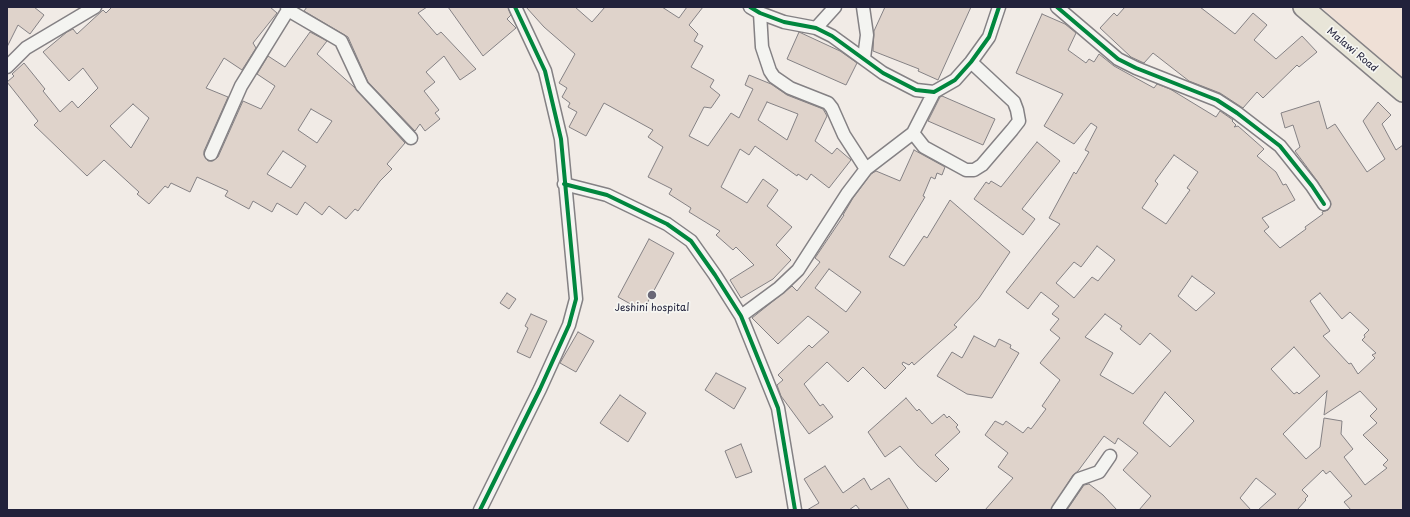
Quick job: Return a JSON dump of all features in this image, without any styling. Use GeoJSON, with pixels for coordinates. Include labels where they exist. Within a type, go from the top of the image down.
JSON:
{"type":"FeatureCollection","features":[{"type":"Feature","properties":{"kind":"main road","name":"Malawi Road"},"geometry":{"type":"LineString","coordinates":[[1303,7],[1403,92]]}},
{"type":"Feature","properties":{"kind":"street"},"geometry":{"type":"LineString","coordinates":[[7,67],[26,48],[95,7]]}},
{"type":"Feature","properties":{"kind":"street"},"geometry":{"type":"LineString","coordinates":[[480,510],[540,389],[569,325],[576,299],[564,184],[561,139],[545,71],[515,7]]}},
{"type":"Feature","properties":{"kind":"street"},"geometry":{"type":"LineString","coordinates":[[816,28],[835,7]]}},
{"type":"Feature","properties":{"kind":"street"},"geometry":{"type":"LineString","coordinates":[[863,7],[867,35],[864,58]]}},
{"type":"Feature","properties":{"kind":"street"},"geometry":{"type":"LineString","coordinates":[[740,316],[779,288],[798,270],[847,194],[866,169],[913,133],[934,92],[955,80],[971,62],[989,37],[999,7]]}},
{"type":"Feature","properties":{"kind":"street"},"geometry":{"type":"LineString","coordinates":[[1057,7],[1118,59],[1136,68],[1217,100],[1237,113],[1280,146],[1312,186],[1324,204]]}},
{"type":"Feature","properties":{"kind":"street"},"geometry":{"type":"LineString","coordinates":[[211,154],[241,86],[287,9],[341,41],[362,86],[411,138]]}},
{"type":"Feature","properties":{"kind":"street"},"geometry":{"type":"LineString","coordinates":[[755,10],[784,22],[816,28],[832,36],[883,73],[916,90],[934,92]]}},
{"type":"Feature","properties":{"kind":"street"},"geometry":{"type":"LineString","coordinates":[[755,10],[762,47],[774,77],[790,88],[828,103],[832,108],[844,135],[866,169]]}},
{"type":"Feature","properties":{"kind":"street"},"geometry":{"type":"LineString","coordinates":[[913,133],[924,147],[966,170],[974,170],[991,156],[1019,121],[1017,110],[1014,102],[971,62]]}},
{"type":"Feature","properties":{"kind":"street"},"geometry":{"type":"LineString","coordinates":[[564,184],[607,195],[666,224],[691,241],[715,275],[740,316],[778,408],[795,510]]}},
{"type":"Feature","properties":{"kind":"street"},"geometry":{"type":"LineString","coordinates":[[1058,510],[1079,479],[1098,472],[1110,456]]}},
{"type":"Feature","properties":{"kind":"shaded area"},"geometry":{"type":"Polygon","coordinates":[[[1321,7],[1403,7],[1403,80],[1321,7]]]}},
{"type":"Feature","properties":{"kind":"building"},"geometry":{"type":"Polygon","coordinates":[[[7,7],[34,7],[44,15],[30,34],[18,25],[7,47],[7,7]]]}},
{"type":"Feature","properties":{"kind":"building"},"geometry":{"type":"Polygon","coordinates":[[[112,7],[270,7],[277,13],[253,43],[256,48],[242,70],[224,58],[206,88],[228,97],[204,151],[204,155],[208,161],[212,161],[218,157],[243,101],[261,109],[275,86],[257,74],[268,56],[285,67],[310,32],[327,41],[317,54],[354,87],[405,143],[387,164],[392,169],[380,181],[358,211],[355,209],[346,219],[329,206],[322,215],[305,202],[297,215],[277,203],[272,212],[253,201],[249,209],[225,196],[228,191],[197,177],[190,192],[171,183],[168,188],[165,186],[149,204],[137,194],[139,192],[104,160],[87,176],[34,125],[38,121],[7,82],[14,76],[12,74],[24,63],[45,89],[43,91],[60,112],[72,101],[78,108],[98,88],[83,68],[69,81],[43,52],[67,32],[73,29],[77,34],[103,10],[106,13],[112,7]],[[133,104],[110,126],[131,148],[149,118],[133,104]],[[311,109],[298,130],[317,143],[332,121],[311,109]],[[283,151],[267,174],[291,188],[306,166],[283,151]]]}},
{"type":"Feature","properties":{"kind":"building"},"geometry":{"type":"Polygon","coordinates":[[[307,7],[427,7],[418,13],[437,35],[441,32],[476,69],[460,80],[444,56],[426,72],[435,82],[424,91],[439,110],[435,113],[440,119],[425,131],[420,124],[415,131],[368,82],[348,37],[304,11],[307,7]]]}},
{"type":"Feature","properties":{"kind":"building"},"geometry":{"type":"Polygon","coordinates":[[[448,7],[508,7],[511,15],[507,19],[516,28],[483,56],[448,7]]]}},
{"type":"Feature","properties":{"kind":"building"},"geometry":{"type":"Polygon","coordinates":[[[526,7],[575,7],[592,22],[605,7],[662,7],[679,18],[687,7],[703,7],[689,25],[698,34],[694,41],[703,46],[691,67],[714,80],[710,87],[720,95],[711,108],[704,107],[689,136],[708,146],[731,113],[739,118],[753,89],[745,85],[749,75],[771,84],[787,95],[823,109],[827,116],[815,141],[832,154],[837,148],[851,160],[829,188],[811,174],[807,180],[798,174],[797,176],[755,146],[749,155],[740,149],[721,187],[747,203],[763,179],[778,190],[767,206],[792,227],[776,245],[791,260],[773,279],[741,298],[730,280],[754,265],[736,247],[733,250],[716,235],[720,231],[689,212],[691,208],[669,194],[672,189],[648,177],[663,147],[648,137],[653,130],[604,103],[586,136],[569,127],[577,112],[568,107],[570,103],[562,97],[567,88],[559,83],[575,54],[544,27],[526,7]],[[767,102],[758,120],[787,140],[798,114],[767,102]]]}},
{"type":"Feature","properties":{"kind":"building"},"geometry":{"type":"Polygon","coordinates":[[[885,7],[971,7],[938,80],[918,71],[919,69],[873,51],[874,31],[885,7]]]}},
{"type":"Feature","properties":{"kind":"building"},"geometry":{"type":"Polygon","coordinates":[[[1125,7],[1200,7],[1235,34],[1253,13],[1267,25],[1254,40],[1276,59],[1302,36],[1317,52],[1299,67],[1297,65],[1263,98],[1257,92],[1243,108],[1220,93],[1189,81],[1153,53],[1144,63],[1131,57],[1100,28],[1114,13],[1117,16],[1125,7]]]}},
{"type":"Feature","properties":{"kind":"building"},"geometry":{"type":"Polygon","coordinates":[[[1042,14],[1065,24],[1076,33],[1068,50],[1086,63],[1089,59],[1094,62],[1099,54],[1114,66],[1154,88],[1157,84],[1170,89],[1216,117],[1220,111],[1233,120],[1232,121],[1236,125],[1234,127],[1238,126],[1264,149],[1257,156],[1276,172],[1283,185],[1286,184],[1295,200],[1262,218],[1269,227],[1264,231],[1280,248],[1306,229],[1305,227],[1323,214],[1322,212],[1328,210],[1331,204],[1318,182],[1295,151],[1300,147],[1293,125],[1285,128],[1281,113],[1319,101],[1327,129],[1335,124],[1367,172],[1385,159],[1363,121],[1378,102],[1391,115],[1382,124],[1396,150],[1403,145],[1403,510],[1351,510],[1344,502],[1352,496],[1330,471],[1326,474],[1323,470],[1302,490],[1308,496],[1297,510],[1258,510],[1276,494],[1256,478],[1240,498],[1251,510],[1139,510],[1151,496],[1123,470],[1138,453],[1118,438],[1115,444],[1104,436],[1078,471],[1073,475],[1051,510],[985,510],[1013,478],[998,467],[1008,453],[985,435],[995,421],[1003,425],[1006,421],[1023,433],[1028,427],[1031,429],[1046,409],[1042,406],[1060,380],[1040,363],[1060,338],[1050,330],[1059,319],[1052,314],[1059,306],[1041,292],[1028,309],[1006,292],[1060,224],[1049,218],[1074,172],[1076,174],[1089,152],[1085,150],[1097,127],[1091,123],[1074,144],[1044,126],[1063,94],[1016,73],[1042,14]],[[1174,155],[1155,181],[1158,184],[1142,208],[1166,224],[1190,190],[1187,188],[1198,172],[1174,155]],[[1097,246],[1081,267],[1074,262],[1056,283],[1074,298],[1092,277],[1098,281],[1115,260],[1097,246]],[[1192,276],[1178,296],[1196,311],[1215,293],[1192,276]],[[1320,293],[1310,301],[1330,331],[1323,336],[1349,364],[1351,363],[1358,374],[1375,358],[1372,355],[1376,353],[1362,340],[1365,337],[1364,335],[1369,330],[1350,312],[1342,319],[1320,293]],[[1105,314],[1085,337],[1113,353],[1100,375],[1133,394],[1171,351],[1150,333],[1140,345],[1120,329],[1122,326],[1105,314]],[[1294,347],[1271,369],[1294,394],[1297,392],[1299,394],[1320,376],[1294,347]],[[1327,391],[1283,434],[1306,459],[1320,447],[1324,418],[1342,421],[1341,434],[1353,449],[1344,457],[1365,485],[1387,468],[1383,465],[1388,460],[1363,435],[1377,423],[1370,416],[1377,409],[1360,391],[1324,415],[1327,391]],[[1165,392],[1143,423],[1170,447],[1194,421],[1165,392]]]}},
{"type":"Feature","properties":{"kind":"building"},"geometry":{"type":"Polygon","coordinates":[[[799,32],[840,51],[857,63],[846,85],[787,59],[799,32]]]}},
{"type":"Feature","properties":{"kind":"building"},"geometry":{"type":"Polygon","coordinates":[[[942,96],[995,119],[983,145],[928,121],[940,97],[942,96]]]}},
{"type":"Feature","properties":{"kind":"building"},"geometry":{"type":"Polygon","coordinates":[[[1037,142],[1060,161],[1022,209],[1035,219],[1023,235],[974,199],[986,182],[989,184],[991,181],[1001,187],[1037,142]]]}},
{"type":"Feature","properties":{"kind":"building"},"geometry":{"type":"Polygon","coordinates":[[[914,150],[945,167],[942,175],[937,173],[935,179],[931,177],[923,196],[925,197],[889,257],[904,266],[924,236],[927,238],[950,200],[1010,252],[979,298],[954,325],[957,327],[914,365],[912,362],[909,365],[903,362],[902,364],[906,368],[885,389],[863,367],[848,382],[827,362],[804,384],[820,406],[823,404],[833,417],[809,434],[781,396],[777,385],[783,380],[778,375],[809,345],[812,348],[829,332],[808,316],[778,344],[752,318],[792,286],[797,291],[820,262],[815,258],[844,215],[853,198],[871,174],[876,171],[900,181],[914,150]],[[829,269],[815,288],[846,312],[861,292],[829,269]]]}},
{"type":"Feature","properties":{"kind":"building"},"geometry":{"type":"Polygon","coordinates":[[[649,239],[674,253],[643,311],[618,297],[649,239]]]}},
{"type":"Feature","properties":{"kind":"building"},"geometry":{"type":"Polygon","coordinates":[[[507,293],[516,299],[509,309],[500,303],[507,293]]]}},
{"type":"Feature","properties":{"kind":"building"},"geometry":{"type":"Polygon","coordinates":[[[531,314],[547,321],[530,358],[517,352],[528,328],[525,326],[531,314]]]}},
{"type":"Feature","properties":{"kind":"building"},"geometry":{"type":"Polygon","coordinates":[[[578,332],[594,341],[576,372],[560,363],[578,332]]]}},
{"type":"Feature","properties":{"kind":"building"},"geometry":{"type":"Polygon","coordinates":[[[974,336],[995,347],[999,339],[1011,345],[1010,348],[1019,353],[992,398],[967,394],[937,376],[952,352],[962,358],[974,336]]]}},
{"type":"Feature","properties":{"kind":"building"},"geometry":{"type":"Polygon","coordinates":[[[716,373],[746,388],[734,409],[705,390],[716,373]]]}},
{"type":"Feature","properties":{"kind":"building"},"geometry":{"type":"Polygon","coordinates":[[[620,395],[646,413],[628,442],[600,423],[620,395]]]}},
{"type":"Feature","properties":{"kind":"building"},"geometry":{"type":"Polygon","coordinates":[[[906,398],[917,411],[919,409],[932,424],[944,414],[947,418],[949,416],[958,425],[956,427],[960,432],[935,455],[949,469],[936,482],[918,466],[900,446],[885,457],[868,432],[906,398]]]}},
{"type":"Feature","properties":{"kind":"building"},"geometry":{"type":"Polygon","coordinates":[[[741,444],[752,472],[736,478],[725,451],[741,444]]]}},
{"type":"Feature","properties":{"kind":"building"},"geometry":{"type":"Polygon","coordinates":[[[825,466],[843,493],[864,478],[871,490],[889,478],[909,510],[860,510],[856,505],[849,510],[807,510],[819,503],[804,479],[825,466]]]}},
{"type":"Feature","properties":{"kind":"building"},"geometry":{"type":"Polygon","coordinates":[[[1089,484],[1103,495],[1117,510],[1067,510],[1084,485],[1089,484]]]}},
{"type":"Feature","properties":{"kind":"cycle path"},"geometry":{"type":"LineString","coordinates":[[480,510],[540,389],[569,325],[576,299],[561,139],[545,71],[515,7]]}},
{"type":"Feature","properties":{"kind":"cycle path"},"geometry":{"type":"LineString","coordinates":[[750,7],[760,13],[784,22],[816,28],[832,36],[883,73],[916,90],[934,92],[955,80],[971,62],[989,37],[999,7]]}},
{"type":"Feature","properties":{"kind":"cycle path"},"geometry":{"type":"LineString","coordinates":[[1057,7],[1118,59],[1136,68],[1217,100],[1237,113],[1280,146],[1312,186],[1324,204]]}},
{"type":"Feature","properties":{"kind":"cycle path"},"geometry":{"type":"LineString","coordinates":[[564,184],[607,195],[667,224],[691,241],[741,316],[778,408],[795,510]]}},
{"type":"Feature","properties":{"kind":"place","name":"Jeshini hospital"},"geometry":{"type":"Point","coordinates":[652,295]}}]}
